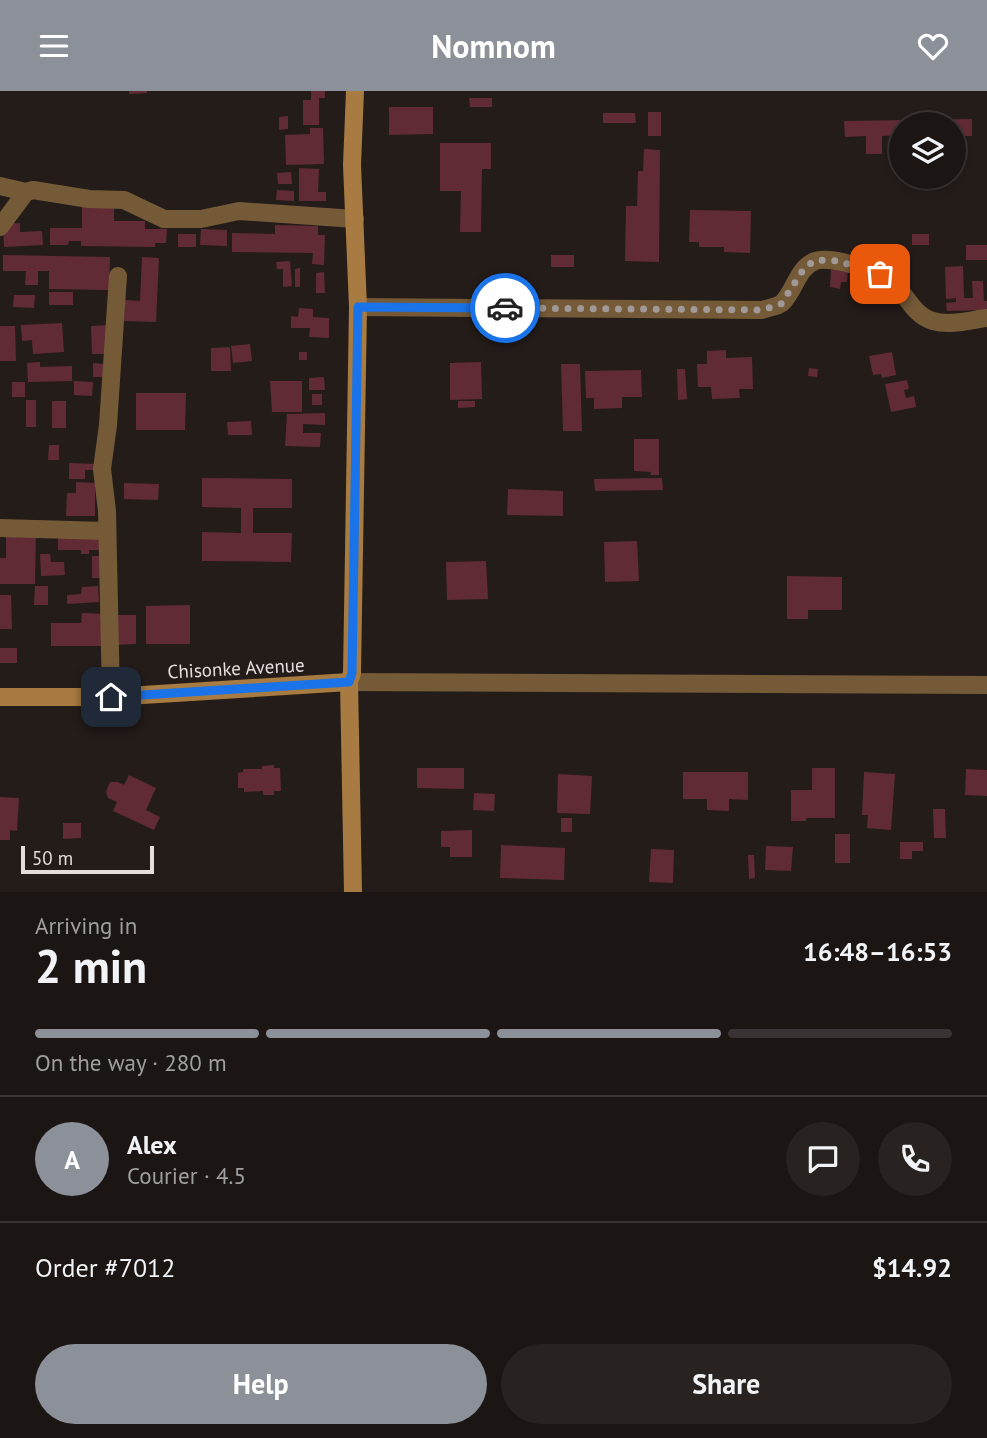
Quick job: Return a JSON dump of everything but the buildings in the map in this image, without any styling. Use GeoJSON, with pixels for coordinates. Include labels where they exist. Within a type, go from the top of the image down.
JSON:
{"type":"FeatureCollection","features":[{"type":"Feature","properties":{"kind":"main road"},"geometry":{"type":"LineString","coordinates":[[353,892],[349,682],[352,673],[358,307],[352,165],[355,91]]}},
{"type":"Feature","properties":{"kind":"main road","name":"Chisonke Avenue"},"geometry":{"type":"LineString","coordinates":[[0,697],[111,697],[349,682]]}},
{"type":"Feature","properties":{"kind":"street"},"geometry":{"type":"LineString","coordinates":[[0,186],[26,193]]}},
{"type":"Feature","properties":{"kind":"street"},"geometry":{"type":"LineString","coordinates":[[0,227],[26,193],[33,190],[89,199],[124,200],[164,219],[201,219],[239,211],[355,219]]}},
{"type":"Feature","properties":{"kind":"street"},"geometry":{"type":"LineString","coordinates":[[358,307],[762,310],[781,304],[805,267],[816,260],[838,261],[880,274],[895,283],[918,313],[932,321],[987,318]]}},
{"type":"Feature","properties":{"kind":"street"},"geometry":{"type":"LineString","coordinates":[[111,697],[107,531],[102,469],[108,425],[118,276]]}},
{"type":"Feature","properties":{"kind":"street"},"geometry":{"type":"LineString","coordinates":[[0,528],[107,531]]}},
{"type":"Feature","properties":{"kind":"street"},"geometry":{"type":"LineString","coordinates":[[349,682],[987,685]]}},
{"type":"Feature","properties":{"kind":"way so far"},"geometry":{"type":"LineString","coordinates":[[505,308],[762,310],[781,304],[805,267],[816,260],[838,261],[880,274]]}},
{"type":"Feature","properties":{"kind":"route"},"geometry":{"type":"LineString","coordinates":[[111,697],[349,682],[352,673],[358,307],[505,308]]}}]}
